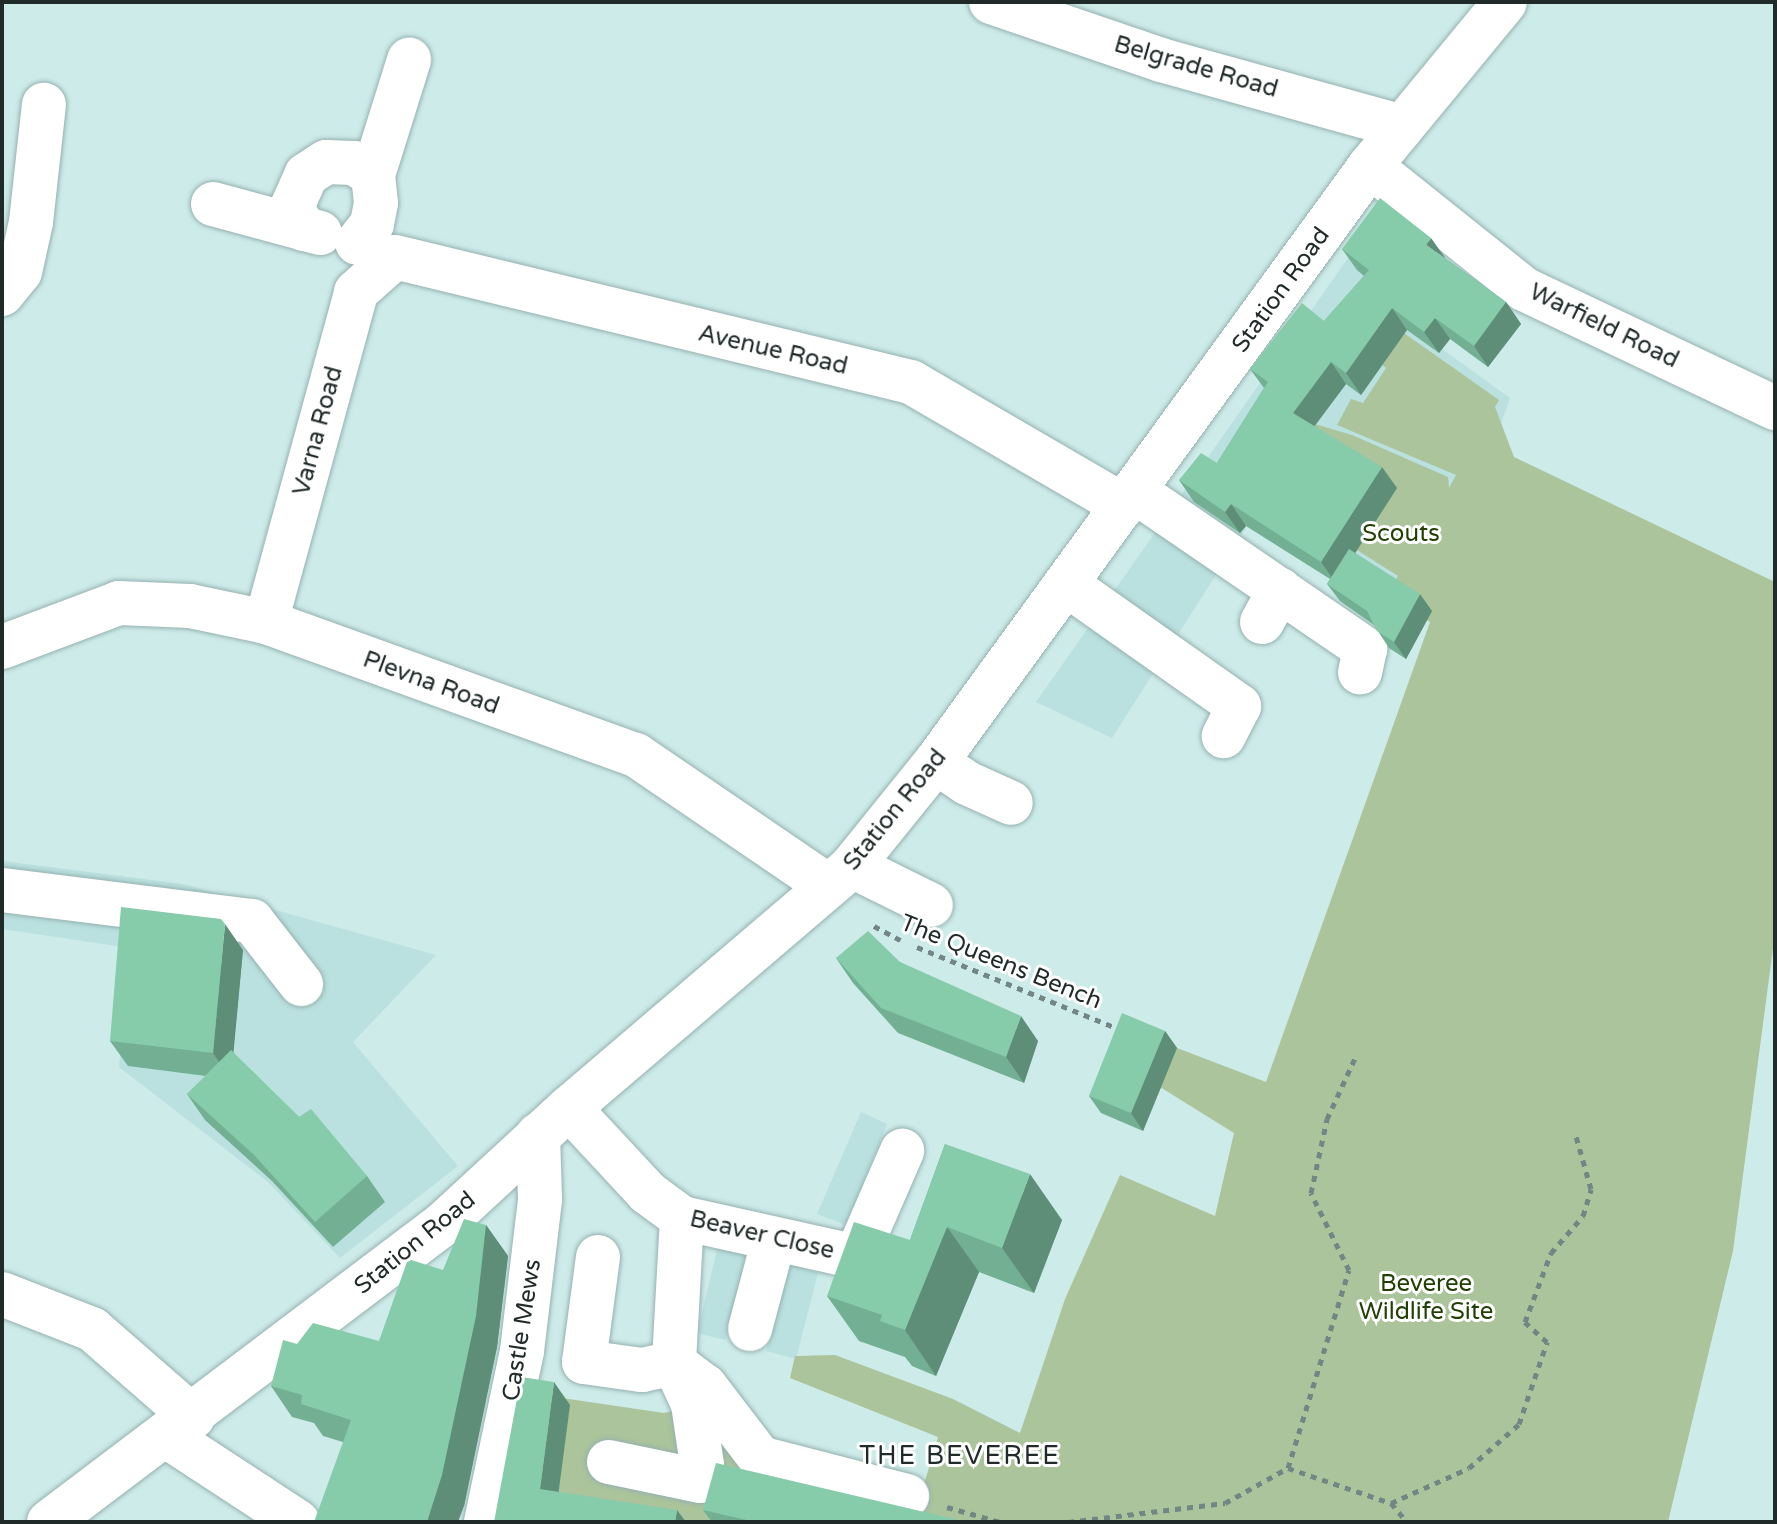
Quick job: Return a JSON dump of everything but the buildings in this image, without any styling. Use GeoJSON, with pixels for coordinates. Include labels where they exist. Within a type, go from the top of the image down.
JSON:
{"type":"FeatureCollection","features":[{"type":"Feature","properties":{"kind":"street","name":"Belgrade Road"},"geometry":{"type":"LineString","coordinates":[[991,2],[1161,60],[1402,127]]}},
{"type":"Feature","properties":{"kind":"street","name":"Station Road"},"geometry":{"type":"LineString","coordinates":[[49,1522],[181,1427],[442,1225],[553,1122],[840,876],[936,762],[1370,166],[1505,2]]}},
{"type":"Feature","properties":{"kind":"street","name":"Varna Road"},"geometry":{"type":"LineString","coordinates":[[266,622],[356,292],[377,257],[372,224],[376,203],[373,175],[409,60]]}},
{"type":"Feature","properties":{"kind":"street"},"geometry":{"type":"LineString","coordinates":[[2,294],[20,272],[26,247],[44,105]]}},
{"type":"Feature","properties":{"kind":"street"},"geometry":{"type":"LineString","coordinates":[[304,229],[292,207],[306,175],[326,162],[354,163],[373,175]]}},
{"type":"Feature","properties":{"kind":"street","name":"Warfield Road"},"geometry":{"type":"LineString","coordinates":[[1370,166],[1524,289],[1775,408]]}},
{"type":"Feature","properties":{"kind":"street","name":"Avenue Road"},"geometry":{"type":"LineString","coordinates":[[213,204],[304,229],[377,257],[911,382],[1135,492]]}},
{"type":"Feature","properties":{"kind":"street"},"geometry":{"type":"LineString","coordinates":[[1135,492],[1189,507]]}},
{"type":"Feature","properties":{"kind":"street"},"geometry":{"type":"LineString","coordinates":[[1135,492],[1287,599],[1365,649],[1360,672]]}},
{"type":"Feature","properties":{"kind":"street"},"geometry":{"type":"LineString","coordinates":[[1237,537],[1287,599]]}},
{"type":"Feature","properties":{"kind":"street"},"geometry":{"type":"LineString","coordinates":[[1066,584],[1239,706],[1224,736]]}},
{"type":"Feature","properties":{"kind":"street","name":"Plevna Road"},"geometry":{"type":"LineString","coordinates":[[2,647],[119,603],[190,606],[266,622],[636,755],[840,876],[931,905]]}},
{"type":"Feature","properties":{"kind":"street"},"geometry":{"type":"LineString","coordinates":[[936,762],[967,783],[1011,803]]}},
{"type":"Feature","properties":{"kind":"street"},"geometry":{"type":"LineString","coordinates":[[2,890],[252,921],[301,984]]}},
{"type":"Feature","properties":{"kind":"street","name":"Beaver Close"},"geometry":{"type":"LineString","coordinates":[[553,1122],[682,1218],[856,1257],[902,1151]]}},
{"type":"Feature","properties":{"kind":"street","name":"Castle Mews"},"geometry":{"type":"LineString","coordinates":[[486,1522],[522,1351],[540,1199],[553,1122]]}},
{"type":"Feature","properties":{"kind":"street"},"geometry":{"type":"LineString","coordinates":[[609,1462],[700,1481],[693,1404],[674,1363],[682,1218]]}},
{"type":"Feature","properties":{"kind":"street"},"geometry":{"type":"LineString","coordinates":[[750,1329],[774,1239]]}},
{"type":"Feature","properties":{"kind":"street"},"geometry":{"type":"LineString","coordinates":[[598,1257],[584,1362],[642,1370],[674,1363],[705,1386],[760,1458],[907,1496]]}},
{"type":"Feature","properties":{"kind":"street"},"geometry":{"type":"LineString","coordinates":[[2,1294],[92,1329],[181,1427],[298,1522]]}},
{"type":"Feature","properties":{"kind":"path","name":"The Queens Bench"},"geometry":{"type":"LineString","coordinates":[[840,876],[881,932],[1127,1033]]}},
{"type":"Feature","properties":{"kind":"path"},"geometry":{"type":"LineString","coordinates":[[1068,1522],[1225,1503],[1288,1468],[1349,1270],[1311,1193],[1327,1119],[1356,1056]]}},
{"type":"Feature","properties":{"kind":"path"},"geometry":{"type":"LineString","coordinates":[[1391,1503],[1469,1468],[1519,1424],[1547,1342],[1525,1322],[1551,1253],[1583,1216],[1591,1189],[1576,1136]]}},
{"type":"Feature","properties":{"kind":"path"},"geometry":{"type":"LineString","coordinates":[[1288,1468],[1391,1503],[1407,1522]]}},
{"type":"Feature","properties":{"kind":"path"},"geometry":{"type":"LineString","coordinates":[[907,1496],[1000,1522]]}},
{"type":"Feature","properties":{"kind":"shaded area"},"geometry":{"type":"Polygon","coordinates":[[[1388,201],[1391,312],[1510,398],[1435,610],[1263,501],[1112,738],[1036,702],[1388,201]]]}},
{"type":"Feature","properties":{"kind":"shaded area"},"geometry":{"type":"Polygon","coordinates":[[[2,861],[183,884],[436,955],[353,1042],[458,1166],[340,1258],[268,1182],[119,1067],[130,948],[2,929],[2,861]]]}},
{"type":"Feature","properties":{"kind":"shaded area"},"geometry":{"type":"Polygon","coordinates":[[[861,1112],[887,1124],[846,1225],[817,1214],[861,1112]]]}},
{"type":"Feature","properties":{"kind":"shaded area"},"geometry":{"type":"Polygon","coordinates":[[[719,1242],[749,1251],[725,1340],[697,1333],[719,1242]]]}},
{"type":"Feature","properties":{"kind":"shaded area"},"geometry":{"type":"Polygon","coordinates":[[[790,1264],[818,1273],[796,1359],[766,1351],[790,1264]]]}},
{"type":"Feature","properties":{"kind":"green space","name":"Beveree Wildlife Site"},"geometry":{"type":"Polygon","coordinates":[[[1377,314],[1499,400],[1495,407],[1514,457],[1775,582],[1775,933],[1733,1251],[1668,1522],[913,1522],[938,1437],[790,1378],[795,1356],[835,1355],[953,1399],[1020,1433],[1065,1299],[1120,1175],[1215,1216],[1234,1133],[1160,1087],[1177,1048],[1266,1082],[1430,622],[1387,596],[1398,576],[1357,550],[1396,488],[1261,408],[1352,435],[1448,477],[1449,488],[1456,475],[1337,425],[1351,399],[1363,403],[1386,368],[1356,343],[1377,314]]]}},
{"type":"Feature","properties":{"kind":"green space"},"geometry":{"type":"Polygon","coordinates":[[[528,1393],[664,1413],[704,1405],[895,1522],[509,1522],[528,1393]]]}},
{"type":"Feature","properties":{"kind":"district","name":"THE BEVEREE"},"geometry":{"type":"Point","coordinates":[960,1456]}},
{"type":"Feature","properties":{"kind":"park label","name":"Scouts"},"geometry":{"type":"Point","coordinates":[1401,534]}}]}
